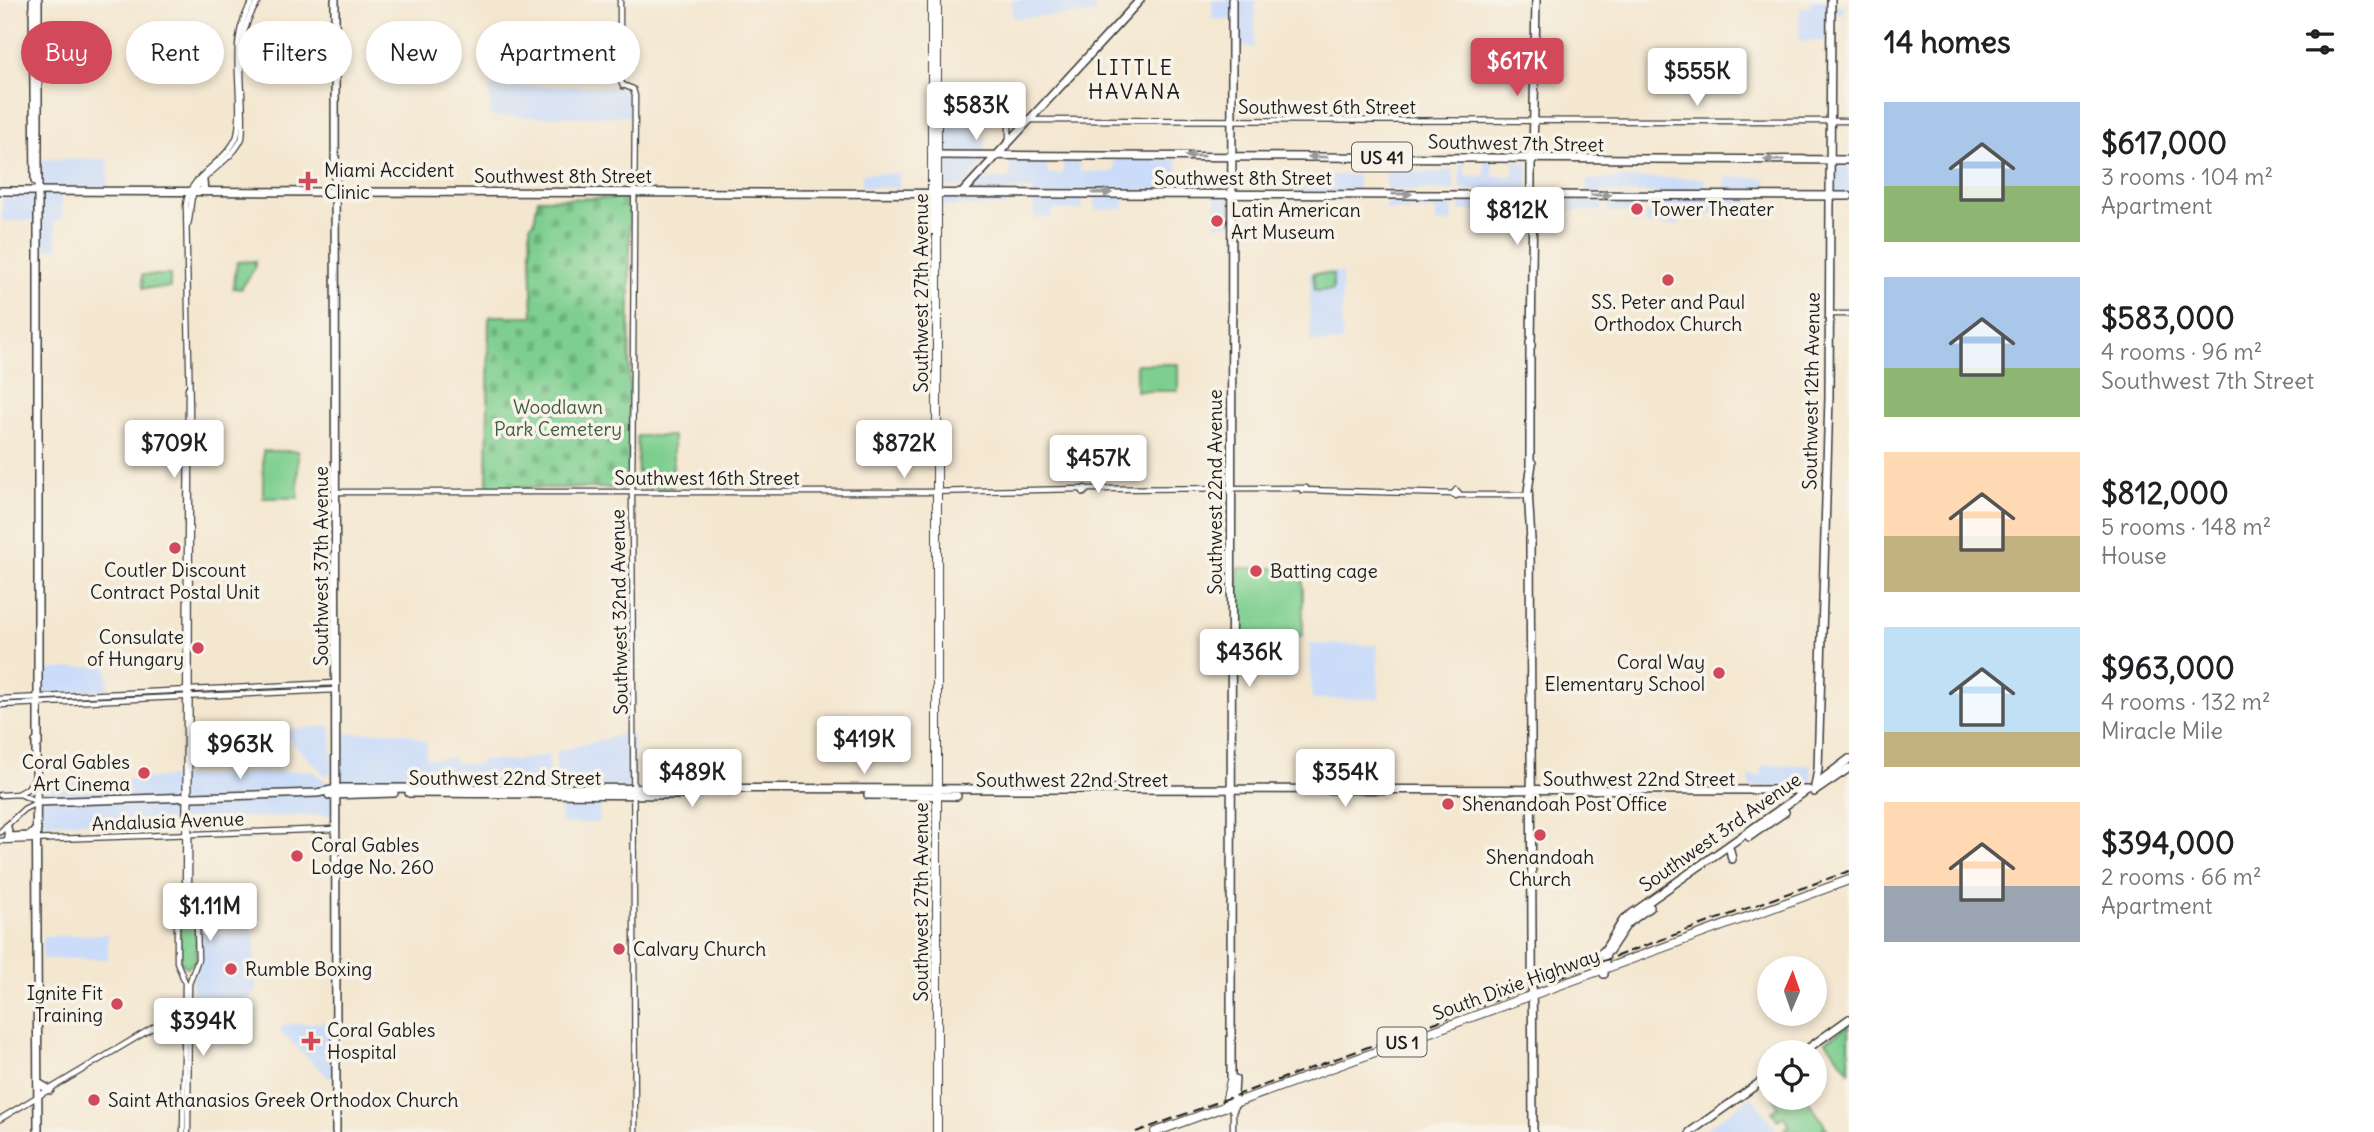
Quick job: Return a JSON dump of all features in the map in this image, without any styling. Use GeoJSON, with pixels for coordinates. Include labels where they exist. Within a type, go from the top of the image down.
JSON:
{"type":"FeatureCollection","features":[{"type":"Feature","properties":{"kind":"highway","name":"Southwest 27th Avenue"},"geometry":{"type":"LineString","coordinates":[[932,0],[935,193],[935,1130]]}},
{"type":"Feature","properties":{"kind":"highway","name":"Southwest 27th Avenue"},"geometry":{"type":"LineString","coordinates":[[934,20],[937,0]]}},
{"type":"Feature","properties":{"kind":"highway","name":"South Dixie Highway"},"geometry":{"type":"LineString","coordinates":[[1603,964],[1616,965],[1849,880]]}},
{"type":"Feature","properties":{"kind":"highway","name":"South Dixie Highway"},"geometry":{"type":"LineString","coordinates":[[1155,1132],[1532,998],[1603,964],[1849,885]]}},
{"type":"Feature","properties":{"kind":"highway"},"geometry":{"type":"LineString","coordinates":[[1231,1080],[1231,1106]]}},
{"type":"Feature","properties":{"kind":"highway","name":"South Dixie Highway"},"geometry":{"type":"LineString","coordinates":[[1170,1132],[1231,1106]]}},
{"type":"Feature","properties":{"kind":"main road"},"geometry":{"type":"LineString","coordinates":[[35,0],[35,184],[38,191],[38,1132]]}},
{"type":"Feature","properties":{"kind":"main road","name":"Southwest 37th Avenue"},"geometry":{"type":"LineString","coordinates":[[335,0],[336,1132]]}},
{"type":"Feature","properties":{"kind":"main road"},"geometry":{"type":"LineString","coordinates":[[960,193],[1140,0]]}},
{"type":"Feature","properties":{"kind":"main road","name":"Southwest 22nd Avenue"},"geometry":{"type":"LineString","coordinates":[[1231,1106],[1234,0]]}},
{"type":"Feature","properties":{"kind":"main road","name":"Southwest 12th Avenue"},"geometry":{"type":"LineString","coordinates":[[1818,783],[1829,314],[1831,0]]}},
{"type":"Feature","properties":{"kind":"main road"},"geometry":{"type":"LineString","coordinates":[[1533,1132],[1530,449],[1534,1]]}},
{"type":"Feature","properties":{"kind":"main road"},"geometry":{"type":"LineString","coordinates":[[1009,141],[1009,156]]}},
{"type":"Feature","properties":{"kind":"main road","name":"Southwest 7th Street"},"geometry":{"type":"LineString","coordinates":[[934,155],[1849,160]]}},
{"type":"Feature","properties":{"kind":"main road"},"geometry":{"type":"LineString","coordinates":[[203,181],[204,191]]}},
{"type":"Feature","properties":{"kind":"main road","name":"Southwest 8th Street"},"geometry":{"type":"LineString","coordinates":[[0,191],[1849,196]]}},
{"type":"Feature","properties":{"kind":"main road"},"geometry":{"type":"LineString","coordinates":[[325,513],[337,501]]}},
{"type":"Feature","properties":{"kind":"main road"},"geometry":{"type":"LineString","coordinates":[[327,566],[337,567]]}},
{"type":"Feature","properties":{"kind":"main road"},"geometry":{"type":"LineString","coordinates":[[37,655],[40,666],[38,677]]}},
{"type":"Feature","properties":{"kind":"main road"},"geometry":{"type":"LineString","coordinates":[[1848,769],[1849,760]]}},
{"type":"Feature","properties":{"kind":"main road","name":"Southwest 3rd Avenue"},"geometry":{"type":"LineString","coordinates":[[1818,783],[1849,760]]}},
{"type":"Feature","properties":{"kind":"main road"},"geometry":{"type":"LineString","coordinates":[[1818,769],[1828,776]]}},
{"type":"Feature","properties":{"kind":"main road","name":"Southwest 3rd Avenue"},"geometry":{"type":"LineString","coordinates":[[1615,936],[1624,919],[1664,894],[1786,806],[1848,769]]}},
{"type":"Feature","properties":{"kind":"main road"},"geometry":{"type":"LineString","coordinates":[[1808,793],[1818,783]]}},
{"type":"Feature","properties":{"kind":"main road","name":"Southwest 22nd Street"},"geometry":{"type":"LineString","coordinates":[[37,802],[336,791],[1808,793]]}},
{"type":"Feature","properties":{"kind":"main road","name":"Southwest 22nd Street"},"geometry":{"type":"LineString","coordinates":[[1743,794],[1784,796],[1808,793]]}},
{"type":"Feature","properties":{"kind":"main road","name":"Southwest 3rd Avenue"},"geometry":{"type":"LineString","coordinates":[[1615,936],[1664,894],[1808,793]]}},
{"type":"Feature","properties":{"kind":"main road"},"geometry":{"type":"LineString","coordinates":[[1784,796],[1786,806]]}},
{"type":"Feature","properties":{"kind":"main road"},"geometry":{"type":"LineString","coordinates":[[7,827],[9,837],[30,836],[37,829]]}},
{"type":"Feature","properties":{"kind":"main road"},"geometry":{"type":"LineString","coordinates":[[1730,850],[1732,859]]}},
{"type":"Feature","properties":{"kind":"main road"},"geometry":{"type":"LineString","coordinates":[[1694,859],[1697,868]]}},
{"type":"Feature","properties":{"kind":"main road"},"geometry":{"type":"LineString","coordinates":[[1663,882],[1671,887]]}},
{"type":"Feature","properties":{"kind":"main road","name":"Southwest 22nd Avenue"},"geometry":{"type":"LineString","coordinates":[[1231,1080],[1233,890]]}},
{"type":"Feature","properties":{"kind":"main road"},"geometry":{"type":"LineString","coordinates":[[1651,891],[1653,900]]}},
{"type":"Feature","properties":{"kind":"main road"},"geometry":{"type":"LineString","coordinates":[[1603,964],[1615,936]]}},
{"type":"Feature","properties":{"kind":"main road"},"geometry":{"type":"LineString","coordinates":[[1820,1040],[1849,1019]]}},
{"type":"Feature","properties":{"kind":"main road"},"geometry":{"type":"LineString","coordinates":[[38,1083],[50,1090]]}},
{"type":"Feature","properties":{"kind":"main road"},"geometry":{"type":"LineString","coordinates":[[1690,1132],[1757,1085]]}},
{"type":"Feature","properties":{"kind":"street"},"geometry":{"type":"LineString","coordinates":[[192,191],[243,134],[240,50],[244,21],[252,5],[260,0]]}},
{"type":"Feature","properties":{"kind":"street","name":"Southwest 32nd Avenue"},"geometry":{"type":"LineString","coordinates":[[620,0],[620,80],[634,92],[632,492],[636,792],[635,1132]]}},
{"type":"Feature","properties":{"kind":"street","name":"Southwest 6th Street"},"geometry":{"type":"LineString","coordinates":[[934,120],[1849,121]]}},
{"type":"Feature","properties":{"kind":"street"},"geometry":{"type":"LineString","coordinates":[[1009,120],[1009,141]]}},
{"type":"Feature","properties":{"kind":"street"},"geometry":{"type":"LineString","coordinates":[[186,1132],[185,979],[177,957],[179,920],[185,904],[187,835],[188,225],[192,191],[237,143]]}},
{"type":"Feature","properties":{"kind":"street"},"geometry":{"type":"LineString","coordinates":[[1829,314],[1849,314]]}},
{"type":"Feature","properties":{"kind":"street","name":"Southwest 16th Street"},"geometry":{"type":"LineString","coordinates":[[337,492],[935,492],[1233,488],[1530,495]]}},
{"type":"Feature","properties":{"kind":"street"},"geometry":{"type":"LineString","coordinates":[[0,705],[241,695],[298,685],[336,686]]}},
{"type":"Feature","properties":{"kind":"street"},"geometry":{"type":"LineString","coordinates":[[298,685],[300,691]]}},
{"type":"Feature","properties":{"kind":"street"},"geometry":{"type":"LineString","coordinates":[[79,700],[187,690],[290,688],[300,691],[336,686]]}},
{"type":"Feature","properties":{"kind":"street"},"geometry":{"type":"LineString","coordinates":[[241,695],[245,688]]}},
{"type":"Feature","properties":{"kind":"street"},"geometry":{"type":"LineString","coordinates":[[153,692],[150,696],[153,699]]}},
{"type":"Feature","properties":{"kind":"street"},"geometry":{"type":"LineString","coordinates":[[143,693],[146,696],[144,700]]}},
{"type":"Feature","properties":{"kind":"street"},"geometry":{"type":"LineString","coordinates":[[0,699],[38,702]]}},
{"type":"Feature","properties":{"kind":"street"},"geometry":{"type":"LineString","coordinates":[[17,794],[30,786],[37,774]]}},
{"type":"Feature","properties":{"kind":"street"},"geometry":{"type":"LineString","coordinates":[[0,795],[17,794],[37,802]]}},
{"type":"Feature","properties":{"kind":"street"},"geometry":{"type":"LineString","coordinates":[[0,832],[24,809],[37,802]]}},
{"type":"Feature","properties":{"kind":"street","name":"Andalusia Avenue"},"geometry":{"type":"LineString","coordinates":[[0,841],[336,829]]}},
{"type":"Feature","properties":{"kind":"street"},"geometry":{"type":"LineString","coordinates":[[186,1132],[189,984],[195,966],[195,921],[189,902],[187,835]]}},
{"type":"Feature","properties":{"kind":"street"},"geometry":{"type":"LineString","coordinates":[[179,920],[189,918],[195,921]]}},
{"type":"Feature","properties":{"kind":"street"},"geometry":{"type":"LineString","coordinates":[[180,967],[188,969],[195,966]]}},
{"type":"Feature","properties":{"kind":"street"},"geometry":{"type":"LineString","coordinates":[[0,1119],[164,1021],[185,1003]]}},
{"type":"Feature","properties":{"kind":"street"},"geometry":{"type":"LineString","coordinates":[[164,1021],[185,1019]]}},
{"type":"Feature","properties":{"kind":"street"},"geometry":{"type":"LineString","coordinates":[[27,1103],[38,1108]]}},
{"type":"Feature","properties":{"kind":"street","name":"Southwest 22nd Avenue"},"geometry":{"type":"LineString","coordinates":[[1231,1106],[1233,1132]]}},
{"type":"Feature","properties":{"kind":"shaded area"},"geometry":{"type":"Polygon","coordinates":[[[1012,0],[1095,0],[1095,14],[1012,18],[1012,0]]]}},
{"type":"Feature","properties":{"kind":"shaded area"},"geometry":{"type":"Polygon","coordinates":[[[1212,0],[1256,0],[1254,48],[1237,45],[1237,20],[1212,19],[1212,0]]]}},
{"type":"Feature","properties":{"kind":"shaded area"},"geometry":{"type":"Polygon","coordinates":[[[1811,0],[1827,0],[1828,5],[1844,6],[1844,15],[1827,15],[1827,41],[1799,41],[1800,7],[1810,7],[1811,0]]]}},
{"type":"Feature","properties":{"kind":"shaded area"},"geometry":{"type":"Polygon","coordinates":[[[491,86],[617,86],[632,96],[632,116],[491,117],[491,86]]]}},
{"type":"Feature","properties":{"kind":"shaded area"},"geometry":{"type":"Polygon","coordinates":[[[1005,94],[1005,118],[980,119],[979,138],[985,138],[984,162],[962,187],[940,188],[940,95],[1005,94]]]}},
{"type":"Feature","properties":{"kind":"shaded area"},"geometry":{"type":"Polygon","coordinates":[[[1010,157],[1047,157],[1047,174],[1063,174],[1063,161],[1079,161],[1080,172],[1114,172],[1114,159],[1177,159],[1178,174],[1186,174],[1186,191],[1124,191],[1124,209],[1095,210],[1095,194],[1082,195],[1082,210],[1053,210],[1052,218],[1034,218],[1033,190],[1008,190],[1008,206],[939,206],[939,195],[967,194],[980,175],[990,179],[1010,179],[1010,157]]]}},
{"type":"Feature","properties":{"kind":"shaded area"},"geometry":{"type":"Polygon","coordinates":[[[42,159],[108,159],[108,188],[61,189],[62,220],[55,220],[57,249],[40,249],[40,221],[2,221],[2,194],[42,194],[42,159]]]}},
{"type":"Feature","properties":{"kind":"shaded area"},"geometry":{"type":"Polygon","coordinates":[[[1387,160],[1414,160],[1415,173],[1454,170],[1454,190],[1386,190],[1387,160]]]}},
{"type":"Feature","properties":{"kind":"shaded area"},"geometry":{"type":"Polygon","coordinates":[[[1465,160],[1465,176],[1484,176],[1484,161],[1493,161],[1493,176],[1513,176],[1513,161],[1529,163],[1528,190],[1460,190],[1460,164],[1465,160]]]}},
{"type":"Feature","properties":{"kind":"shaded area"},"geometry":{"type":"Polygon","coordinates":[[[1831,164],[1849,164],[1849,194],[1831,194],[1831,164]]]}},
{"type":"Feature","properties":{"kind":"shaded area"},"geometry":{"type":"Polygon","coordinates":[[[899,173],[899,188],[862,187],[862,174],[899,173]]]}},
{"type":"Feature","properties":{"kind":"shaded area"},"geometry":{"type":"Polygon","coordinates":[[[1296,175],[1358,175],[1358,192],[1297,192],[1296,175]]]}},
{"type":"Feature","properties":{"kind":"shaded area"},"geometry":{"type":"Polygon","coordinates":[[[1725,177],[1766,178],[1765,193],[1750,193],[1749,205],[1735,205],[1734,213],[1680,214],[1680,225],[1645,225],[1645,213],[1662,212],[1661,198],[1725,197],[1725,177]]]}},
{"type":"Feature","properties":{"kind":"shaded area"},"geometry":{"type":"Polygon","coordinates":[[[1705,178],[1705,193],[1587,193],[1587,180],[1705,178]]]}},
{"type":"Feature","properties":{"kind":"shaded area"},"geometry":{"type":"Polygon","coordinates":[[[1215,195],[1230,196],[1231,225],[1216,225],[1215,195]]]}},
{"type":"Feature","properties":{"kind":"shaded area"},"geometry":{"type":"Polygon","coordinates":[[[1388,198],[1452,199],[1453,222],[1436,223],[1436,210],[1385,210],[1388,198]]]}},
{"type":"Feature","properties":{"kind":"shaded area"},"geometry":{"type":"Polygon","coordinates":[[[1461,199],[1527,199],[1529,211],[1460,211],[1461,199]]]}},
{"type":"Feature","properties":{"kind":"shaded area"},"geometry":{"type":"Polygon","coordinates":[[[1538,199],[1601,199],[1603,211],[1537,211],[1538,199]]]}},
{"type":"Feature","properties":{"kind":"shaded area"},"geometry":{"type":"Polygon","coordinates":[[[1608,199],[1639,199],[1639,224],[1633,225],[1633,212],[1609,212],[1608,199]]]}},
{"type":"Feature","properties":{"kind":"shaded area"},"geometry":{"type":"Polygon","coordinates":[[[1310,272],[1342,272],[1342,343],[1310,342],[1310,272]]]}},
{"type":"Feature","properties":{"kind":"shaded area"},"geometry":{"type":"Polygon","coordinates":[[[1309,644],[1377,645],[1379,699],[1312,699],[1309,644]]]}},
{"type":"Feature","properties":{"kind":"shaded area"},"geometry":{"type":"Polygon","coordinates":[[[108,665],[108,690],[43,694],[42,670],[108,665]]]}},
{"type":"Feature","properties":{"kind":"shaded area"},"geometry":{"type":"Polygon","coordinates":[[[331,726],[332,771],[326,776],[279,730],[331,726]]]}},
{"type":"Feature","properties":{"kind":"shaded area"},"geometry":{"type":"Polygon","coordinates":[[[388,731],[409,734],[427,742],[426,758],[453,758],[457,763],[481,765],[481,760],[515,761],[549,755],[548,786],[340,786],[341,734],[388,731]]]}},
{"type":"Feature","properties":{"kind":"shaded area"},"geometry":{"type":"Polygon","coordinates":[[[623,734],[633,734],[633,787],[600,787],[599,823],[560,824],[556,752],[623,734]]]}},
{"type":"Feature","properties":{"kind":"shaded area"},"geometry":{"type":"Polygon","coordinates":[[[1762,765],[1811,765],[1813,780],[1803,788],[1749,787],[1749,776],[1761,776],[1762,765]]]}},
{"type":"Feature","properties":{"kind":"shaded area"},"geometry":{"type":"Polygon","coordinates":[[[311,770],[333,787],[333,815],[40,823],[40,784],[311,770]]]}},
{"type":"Feature","properties":{"kind":"shaded area"},"geometry":{"type":"Polygon","coordinates":[[[254,931],[256,991],[233,1015],[195,1016],[191,1009],[192,980],[201,956],[201,933],[254,931]]]}},
{"type":"Feature","properties":{"kind":"shaded area"},"geometry":{"type":"Polygon","coordinates":[[[108,934],[108,959],[42,959],[43,936],[108,934]]]}},
{"type":"Feature","properties":{"kind":"shaded area","name":"Coral Gables Hospital"},"geometry":{"type":"Polygon","coordinates":[[[332,1022],[331,1080],[279,1031],[286,1024],[332,1022]]]}},
{"type":"Feature","properties":{"kind":"shaded area"},"geometry":{"type":"Polygon","coordinates":[[[1752,1096],[1757,1103],[1757,1110],[1762,1110],[1778,1132],[1701,1132],[1752,1096]]]}},
{"type":"Feature","properties":{"kind":"green space","name":"Woodlawn Park Cemetery"},"geometry":{"type":"Polygon","coordinates":[[[630,198],[629,488],[487,488],[489,319],[491,316],[533,316],[530,225],[534,222],[538,199],[630,198]]]}},
{"type":"Feature","properties":{"kind":"green space"},"geometry":{"type":"Polygon","coordinates":[[[255,261],[255,268],[241,289],[233,288],[237,262],[255,261]]]}},
{"type":"Feature","properties":{"kind":"green space"},"geometry":{"type":"Polygon","coordinates":[[[1313,273],[1333,274],[1333,290],[1315,291],[1313,273]]]}},
{"type":"Feature","properties":{"kind":"green space"},"geometry":{"type":"Polygon","coordinates":[[[142,275],[170,275],[170,288],[143,288],[142,275]]]}},
{"type":"Feature","properties":{"kind":"green space"},"geometry":{"type":"Polygon","coordinates":[[[1136,364],[1178,364],[1178,391],[1136,391],[1136,364]]]}},
{"type":"Feature","properties":{"kind":"green space"},"geometry":{"type":"Polygon","coordinates":[[[637,436],[673,436],[673,488],[638,488],[637,436]]]}},
{"type":"Feature","properties":{"kind":"green space"},"geometry":{"type":"Polygon","coordinates":[[[263,451],[298,451],[298,498],[263,498],[263,451]]]}},
{"type":"Feature","properties":{"kind":"green space"},"geometry":{"type":"Polygon","coordinates":[[[1238,568],[1303,568],[1303,637],[1239,637],[1238,568]]]}},
{"type":"Feature","properties":{"kind":"green space"},"geometry":{"type":"Polygon","coordinates":[[[190,919],[196,924],[196,960],[187,968],[179,960],[179,923],[190,919]]]}},
{"type":"Feature","properties":{"kind":"green space"},"geometry":{"type":"Polygon","coordinates":[[[1849,1025],[1849,1071],[1827,1042],[1849,1025]]]}},
{"type":"Feature","properties":{"kind":"green space"},"geometry":{"type":"Polygon","coordinates":[[[1815,1110],[1828,1130],[1823,1127],[1822,1132],[1786,1132],[1784,1129],[1790,1126],[1784,1116],[1778,1120],[1772,1112],[1815,1110]]]}},
{"type":"Feature","properties":{"kind":"railway"},"geometry":{"type":"LineString","coordinates":[[1136,1132],[1849,871]]}},
{"type":"Feature","properties":{"kind":"place","name":"Miami Accident Clinic"},"geometry":{"type":"Point","coordinates":[308,181]}},
{"type":"Feature","properties":{"kind":"place","name":"Tower Theater"},"geometry":{"type":"Point","coordinates":[1637,209]}},
{"type":"Feature","properties":{"kind":"place","name":"Latin American Art Museum"},"geometry":{"type":"Point","coordinates":[1217,221]}},
{"type":"Feature","properties":{"kind":"place","name":"SS. Peter and Paul Orthodox Church"},"geometry":{"type":"Point","coordinates":[1668,280]}},
{"type":"Feature","properties":{"kind":"place","name":"Coutler Discount Contract Postal Unit"},"geometry":{"type":"Point","coordinates":[175,548]}},
{"type":"Feature","properties":{"kind":"place","name":"Batting cage"},"geometry":{"type":"Point","coordinates":[1256,571]}},
{"type":"Feature","properties":{"kind":"place","name":"Consulate of Hungary"},"geometry":{"type":"Point","coordinates":[198,648]}},
{"type":"Feature","properties":{"kind":"place","name":"Coral Way Elementary School"},"geometry":{"type":"Point","coordinates":[1719,673]}},
{"type":"Feature","properties":{"kind":"place","name":"Coral Gables Art Cinema"},"geometry":{"type":"Point","coordinates":[144,773]}},
{"type":"Feature","properties":{"kind":"place","name":"Shenandoah Post Office"},"geometry":{"type":"Point","coordinates":[1448,804]}},
{"type":"Feature","properties":{"kind":"place","name":"Shenandoah Church"},"geometry":{"type":"Point","coordinates":[1540,835]}},
{"type":"Feature","properties":{"kind":"place","name":"Coral Gables Lodge No. 260"},"geometry":{"type":"Point","coordinates":[297,856]}},
{"type":"Feature","properties":{"kind":"place","name":"Calvary Church"},"geometry":{"type":"Point","coordinates":[619,949]}},
{"type":"Feature","properties":{"kind":"place","name":"Rumble Boxing"},"geometry":{"type":"Point","coordinates":[231,969]}},
{"type":"Feature","properties":{"kind":"place","name":"Ignite Fit Training"},"geometry":{"type":"Point","coordinates":[117,1004]}},
{"type":"Feature","properties":{"kind":"place","name":"Coral Gables Hospital"},"geometry":{"type":"Point","coordinates":[311,1041]}},
{"type":"Feature","properties":{"kind":"place","name":"Saint Athanasios Greek Orthodox Church"},"geometry":{"type":"Point","coordinates":[94,1100]}},
{"type":"Feature","properties":{"kind":"district","name":"LITTLE HAVANA"},"geometry":{"type":"Point","coordinates":[1135,79]}}]}
